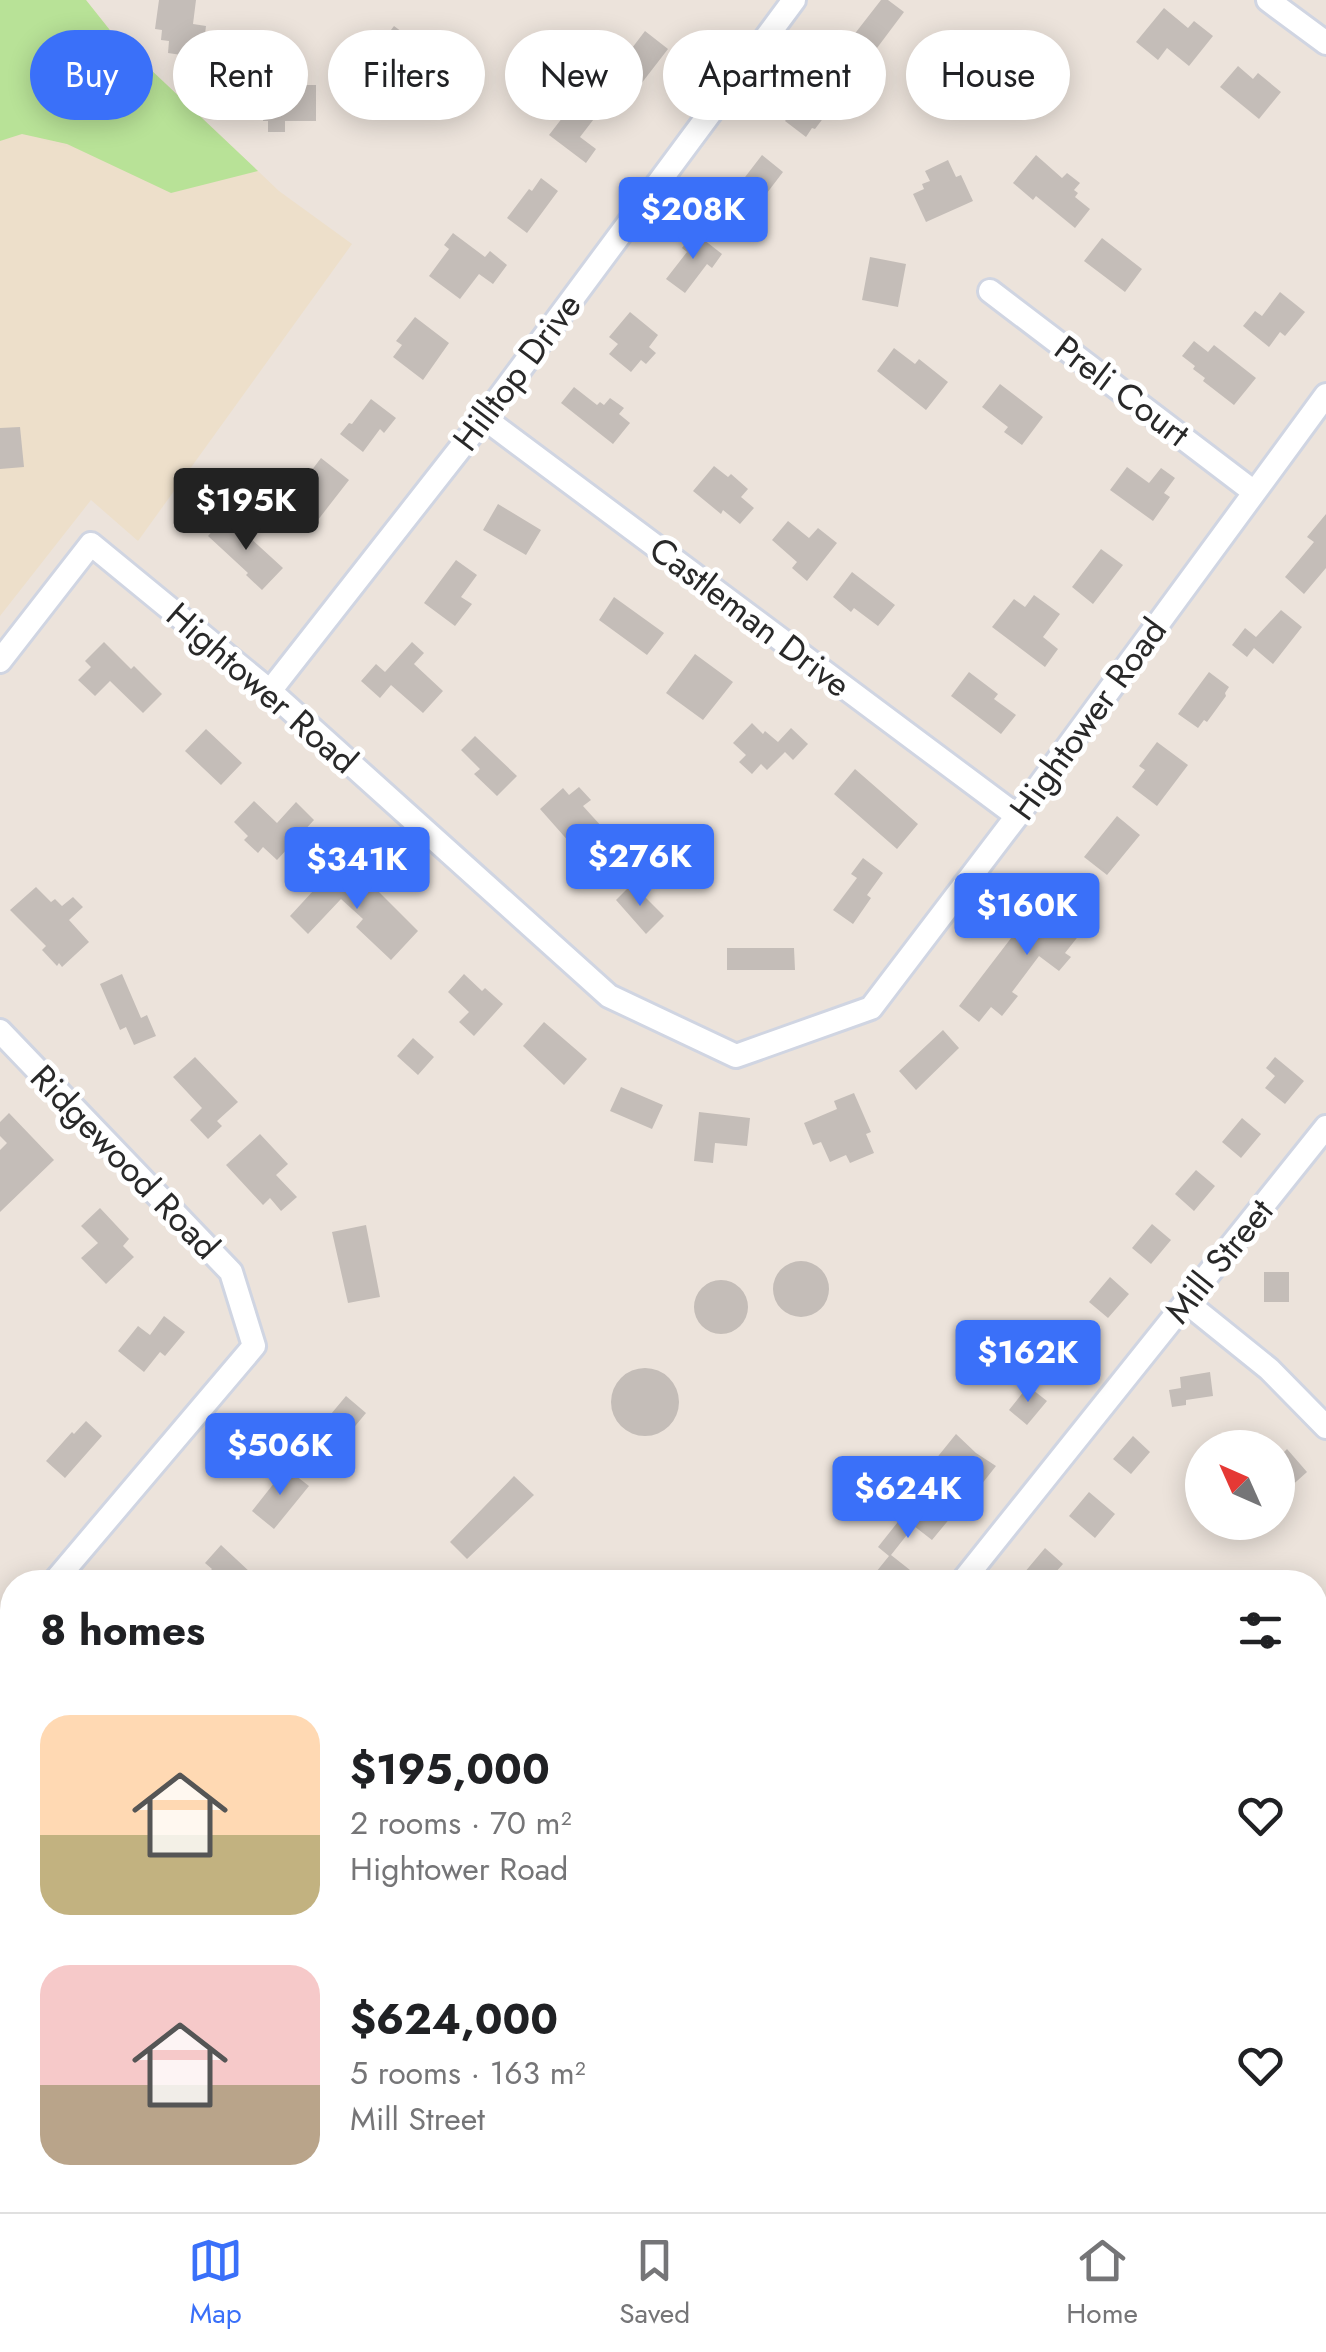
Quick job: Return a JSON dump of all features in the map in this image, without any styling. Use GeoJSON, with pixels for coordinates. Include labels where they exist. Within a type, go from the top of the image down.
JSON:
{"type":"FeatureCollection","features":[{"type":"Feature","properties":{"kind":"street","name":"Hilltop Drive"},"geometry":{"type":"LineString","coordinates":[[270,691],[484,418],[794,0]]}},
{"type":"Feature","properties":{"kind":"street"},"geometry":{"type":"LineString","coordinates":[[1268,0],[1326,43]]}},
{"type":"Feature","properties":{"kind":"street","name":"Preli Court"},"geometry":{"type":"LineString","coordinates":[[990,290],[1254,492]]}},
{"type":"Feature","properties":{"kind":"street","name":"Hightower Road"},"geometry":{"type":"LineString","coordinates":[[0,661],[91,544],[270,691],[609,996],[736,1056],[871,1008],[1326,395]]}},
{"type":"Feature","properties":{"kind":"street","name":"Castleman Drive"},"geometry":{"type":"LineString","coordinates":[[484,418],[1017,816]]}},
{"type":"Feature","properties":{"kind":"street","name":"Ridgewood Road"},"geometry":{"type":"LineString","coordinates":[[0,1031],[231,1272],[254,1346],[64,1570]]}},
{"type":"Feature","properties":{"kind":"street","name":"Mill Street"},"geometry":{"type":"LineString","coordinates":[[972,1570],[1326,1127]]}},
{"type":"Feature","properties":{"kind":"street"},"geometry":{"type":"LineString","coordinates":[[1186,1302],[1270,1369],[1326,1427]]}},
{"type":"Feature","properties":{"kind":"shaded area"},"geometry":{"type":"Polygon","coordinates":[[[0,0],[86,0],[110,30],[30,30],[30,120],[153,120],[153,72],[173,91],[173,120],[204,120],[279,191],[352,244],[138,541],[91,500],[0,616],[0,0]]]}},
{"type":"Feature","properties":{"kind":"green space"},"geometry":{"type":"Polygon","coordinates":[[[0,0],[86,0],[110,30],[30,30],[30,120],[153,120],[153,72],[173,91],[173,120],[204,120],[258,171],[171,193],[67,144],[22,134],[0,141],[0,0]]]}},
{"type":"Feature","properties":{"kind":"building"},"geometry":{"type":"Polygon","coordinates":[[[159,0],[196,0],[193,24],[206,26],[206,30],[173,30],[173,54],[168,53],[169,41],[161,40],[162,30],[155,29],[159,0]]]}},
{"type":"Feature","properties":{"kind":"building"},"geometry":{"type":"Polygon","coordinates":[[[881,0],[888,0],[904,12],[886,36],[886,30],[858,30],[881,0]]]}},
{"type":"Feature","properties":{"kind":"building"},"geometry":{"type":"Polygon","coordinates":[[[1164,8],[1188,28],[1194,21],[1213,36],[1189,66],[1167,48],[1158,60],[1136,42],[1164,8]]]}},
{"type":"Feature","properties":{"kind":"building"},"geometry":{"type":"Polygon","coordinates":[[[645,31],[663,45],[663,55],[643,81],[645,31]]]}},
{"type":"Feature","properties":{"kind":"building"},"geometry":{"type":"Polygon","coordinates":[[[1238,66],[1253,79],[1258,73],[1281,92],[1259,119],[1220,87],[1238,66]]]}},
{"type":"Feature","properties":{"kind":"building"},"geometry":{"type":"Polygon","coordinates":[[[308,85],[316,85],[316,121],[285,121],[285,132],[268,132],[268,121],[263,121],[308,120],[308,85]]]}},
{"type":"Feature","properties":{"kind":"building"},"geometry":{"type":"Polygon","coordinates":[[[561,120],[593,120],[580,137],[596,149],[586,163],[549,135],[561,120]]]}},
{"type":"Feature","properties":{"kind":"building"},"geometry":{"type":"Polygon","coordinates":[[[786,120],[822,120],[806,137],[786,120]]]}},
{"type":"Feature","properties":{"kind":"building"},"geometry":{"type":"Polygon","coordinates":[[[762,155],[783,172],[754,210],[732,194],[762,155]]]}},
{"type":"Feature","properties":{"kind":"building"},"geometry":{"type":"Polygon","coordinates":[[[1036,155],[1062,178],[1067,173],[1080,183],[1074,190],[1078,193],[1075,197],[1090,209],[1075,228],[1013,183],[1036,155]]]}},
{"type":"Feature","properties":{"kind":"building"},"geometry":{"type":"Polygon","coordinates":[[[948,160],[956,177],[961,175],[973,201],[926,222],[913,194],[930,181],[925,171],[948,160]]]}},
{"type":"Feature","properties":{"kind":"building"},"geometry":{"type":"Polygon","coordinates":[[[541,178],[558,191],[527,233],[507,218],[541,178]]]}},
{"type":"Feature","properties":{"kind":"building"},"geometry":{"type":"Polygon","coordinates":[[[694,232],[722,254],[712,268],[707,264],[685,293],[666,279],[687,252],[682,248],[694,232]]]}},
{"type":"Feature","properties":{"kind":"building"},"geometry":{"type":"Polygon","coordinates":[[[453,233],[485,257],[490,251],[507,265],[493,284],[479,274],[460,299],[429,276],[449,249],[444,245],[453,233]]]}},
{"type":"Feature","properties":{"kind":"building"},"geometry":{"type":"Polygon","coordinates":[[[1102,238],[1142,269],[1125,292],[1084,261],[1102,238]]]}},
{"type":"Feature","properties":{"kind":"building"},"geometry":{"type":"Polygon","coordinates":[[[870,257],[906,264],[898,307],[862,300],[870,257]]]}},
{"type":"Feature","properties":{"kind":"building"},"geometry":{"type":"Polygon","coordinates":[[[1280,292],[1305,312],[1285,336],[1280,332],[1269,347],[1243,326],[1255,311],[1262,316],[1280,292]]]}},
{"type":"Feature","properties":{"kind":"building"},"geometry":{"type":"Polygon","coordinates":[[[630,312],[658,335],[649,347],[656,353],[646,364],[641,360],[631,372],[609,354],[618,344],[609,337],[630,312]]]}},
{"type":"Feature","properties":{"kind":"building"},"geometry":{"type":"Polygon","coordinates":[[[415,317],[449,343],[423,380],[393,357],[402,345],[396,341],[415,317]]]}},
{"type":"Feature","properties":{"kind":"building"},"geometry":{"type":"Polygon","coordinates":[[[1194,341],[1208,352],[1214,345],[1256,378],[1234,405],[1203,381],[1205,378],[1193,369],[1195,366],[1182,356],[1194,341]]]}},
{"type":"Feature","properties":{"kind":"building"},"geometry":{"type":"Polygon","coordinates":[[[894,348],[915,364],[919,359],[948,382],[926,410],[877,371],[894,348]]]}},
{"type":"Feature","properties":{"kind":"building"},"geometry":{"type":"Polygon","coordinates":[[[1000,384],[1043,417],[1022,445],[1004,432],[1008,427],[982,407],[1000,384]]]}},
{"type":"Feature","properties":{"kind":"building"},"geometry":{"type":"Polygon","coordinates":[[[574,387],[597,405],[604,405],[610,398],[624,408],[619,414],[630,423],[613,444],[561,403],[574,387]]]}},
{"type":"Feature","properties":{"kind":"building"},"geometry":{"type":"Polygon","coordinates":[[[371,399],[396,418],[384,433],[380,429],[363,452],[340,434],[371,399]]]}},
{"type":"Feature","properties":{"kind":"building"},"geometry":{"type":"Polygon","coordinates":[[[20,427],[24,467],[0,469],[0,428],[20,427]]]}},
{"type":"Feature","properties":{"kind":"building"},"geometry":{"type":"Polygon","coordinates":[[[321,458],[349,480],[314,525],[290,506],[312,478],[308,475],[321,458]]]}},
{"type":"Feature","properties":{"kind":"building"},"geometry":{"type":"Polygon","coordinates":[[[714,466],[748,489],[741,497],[754,508],[740,524],[693,491],[714,466]]]}},
{"type":"Feature","properties":{"kind":"building"},"geometry":{"type":"Polygon","coordinates":[[[1127,467],[1149,483],[1161,468],[1175,478],[1164,493],[1170,497],[1153,521],[1110,490],[1127,467]]]}},
{"type":"Feature","properties":{"kind":"building"},"geometry":{"type":"Polygon","coordinates":[[[498,504],[541,530],[526,555],[483,530],[498,504]]]}},
{"type":"Feature","properties":{"kind":"building"},"geometry":{"type":"Polygon","coordinates":[[[1326,514],[1326,568],[1304,594],[1285,577],[1314,542],[1307,537],[1326,514]]]}},
{"type":"Feature","properties":{"kind":"building"},"geometry":{"type":"Polygon","coordinates":[[[226,516],[283,568],[262,590],[208,536],[226,516]]]}},
{"type":"Feature","properties":{"kind":"building"},"geometry":{"type":"Polygon","coordinates":[[[788,521],[809,538],[818,528],[837,543],[807,581],[792,568],[797,562],[772,540],[788,521]]]}},
{"type":"Feature","properties":{"kind":"building"},"geometry":{"type":"Polygon","coordinates":[[[1101,549],[1123,565],[1093,604],[1072,587],[1101,549]]]}},
{"type":"Feature","properties":{"kind":"building"},"geometry":{"type":"Polygon","coordinates":[[[456,560],[477,575],[461,597],[472,604],[455,626],[424,603],[456,560]]]}},
{"type":"Feature","properties":{"kind":"building"},"geometry":{"type":"Polygon","coordinates":[[[852,572],[895,605],[878,626],[833,597],[852,572]]]}},
{"type":"Feature","properties":{"kind":"building"},"geometry":{"type":"Polygon","coordinates":[[[1034,595],[1060,614],[1043,637],[1058,649],[1045,667],[992,627],[1014,599],[1025,607],[1034,595]]]}},
{"type":"Feature","properties":{"kind":"building"},"geometry":{"type":"Polygon","coordinates":[[[614,597],[664,633],[647,655],[599,620],[614,597]]]}},
{"type":"Feature","properties":{"kind":"building"},"geometry":{"type":"Polygon","coordinates":[[[1281,610],[1302,627],[1273,664],[1254,648],[1247,657],[1232,645],[1245,628],[1256,637],[1281,610]]]}},
{"type":"Feature","properties":{"kind":"building"},"geometry":{"type":"Polygon","coordinates":[[[104,642],[162,694],[143,713],[110,681],[95,696],[78,680],[91,667],[85,661],[104,642]]]}},
{"type":"Feature","properties":{"kind":"building"},"geometry":{"type":"Polygon","coordinates":[[[412,642],[424,653],[414,664],[443,691],[423,713],[391,685],[380,698],[361,681],[376,664],[385,672],[412,642]]]}},
{"type":"Feature","properties":{"kind":"building"},"geometry":{"type":"Polygon","coordinates":[[[695,654],[733,682],[703,720],[666,693],[695,654]]]}},
{"type":"Feature","properties":{"kind":"building"},"geometry":{"type":"Polygon","coordinates":[[[969,672],[998,694],[994,699],[1016,715],[1001,734],[951,696],[969,672]]]}},
{"type":"Feature","properties":{"kind":"building"},"geometry":{"type":"Polygon","coordinates":[[[1209,672],[1229,687],[1207,722],[1204,720],[1198,728],[1178,714],[1209,672]]]}},
{"type":"Feature","properties":{"kind":"building"},"geometry":{"type":"Polygon","coordinates":[[[752,723],[778,742],[791,728],[808,744],[793,760],[785,752],[767,770],[761,764],[752,774],[739,762],[746,755],[733,743],[752,723]]]}},
{"type":"Feature","properties":{"kind":"building"},"geometry":{"type":"Polygon","coordinates":[[[206,729],[242,763],[221,785],[185,751],[206,729]]]}},
{"type":"Feature","properties":{"kind":"building"},"geometry":{"type":"Polygon","coordinates":[[[475,736],[517,776],[497,796],[474,774],[480,769],[461,750],[475,736]]]}},
{"type":"Feature","properties":{"kind":"building"},"geometry":{"type":"Polygon","coordinates":[[[1157,742],[1188,765],[1157,806],[1132,787],[1145,770],[1139,766],[1157,742]]]}},
{"type":"Feature","properties":{"kind":"building"},"geometry":{"type":"Polygon","coordinates":[[[855,769],[918,824],[897,849],[834,794],[855,769]]]}},
{"type":"Feature","properties":{"kind":"building"},"geometry":{"type":"Polygon","coordinates":[[[579,787],[591,800],[583,806],[612,838],[586,861],[540,809],[563,788],[569,795],[579,787]]]}},
{"type":"Feature","properties":{"kind":"building"},"geometry":{"type":"Polygon","coordinates":[[[254,801],[277,823],[296,802],[314,820],[277,860],[263,847],[258,853],[244,840],[248,836],[234,822],[254,801]]]}},
{"type":"Feature","properties":{"kind":"building"},"geometry":{"type":"Polygon","coordinates":[[[1117,816],[1140,835],[1107,875],[1084,857],[1117,816]]]}},
{"type":"Feature","properties":{"kind":"building"},"geometry":{"type":"Polygon","coordinates":[[[863,858],[883,873],[853,924],[833,910],[857,878],[851,874],[863,858]]]}},
{"type":"Feature","properties":{"kind":"building"},"geometry":{"type":"Polygon","coordinates":[[[336,866],[355,883],[359,880],[370,890],[373,886],[418,931],[391,960],[356,927],[363,919],[341,899],[308,934],[290,916],[336,866]]]}},
{"type":"Feature","properties":{"kind":"building"},"geometry":{"type":"Polygon","coordinates":[[[632,884],[664,916],[646,934],[616,900],[632,884]]]}},
{"type":"Feature","properties":{"kind":"building"},"geometry":{"type":"Polygon","coordinates":[[[36,887],[51,902],[55,899],[62,906],[73,897],[83,907],[69,920],[89,942],[62,967],[42,950],[46,946],[10,910],[36,887]]]}},
{"type":"Feature","properties":{"kind":"building"},"geometry":{"type":"Polygon","coordinates":[[[1070,895],[1095,915],[1065,953],[1071,957],[1059,971],[1039,956],[1012,992],[1018,996],[1002,1016],[991,1007],[979,1022],[959,1006],[1028,916],[1044,929],[1070,895]]]}},
{"type":"Feature","properties":{"kind":"building"},"geometry":{"type":"Polygon","coordinates":[[[727,948],[794,948],[795,970],[727,970],[727,948]]]}},
{"type":"Feature","properties":{"kind":"building"},"geometry":{"type":"Polygon","coordinates":[[[122,974],[141,1018],[147,1015],[156,1036],[134,1045],[126,1027],[120,1030],[100,984],[122,974]]]}},
{"type":"Feature","properties":{"kind":"building"},"geometry":{"type":"Polygon","coordinates":[[[464,974],[503,1004],[474,1036],[459,1022],[469,1012],[448,992],[464,974]]]}},
{"type":"Feature","properties":{"kind":"building"},"geometry":{"type":"Polygon","coordinates":[[[544,1022],[587,1059],[564,1085],[523,1046],[544,1022]]]}},
{"type":"Feature","properties":{"kind":"building"},"geometry":{"type":"Polygon","coordinates":[[[943,1030],[959,1048],[916,1090],[899,1071],[943,1030]]]}},
{"type":"Feature","properties":{"kind":"building"},"geometry":{"type":"Polygon","coordinates":[[[413,1038],[434,1057],[418,1075],[397,1056],[413,1038]]]}},
{"type":"Feature","properties":{"kind":"building"},"geometry":{"type":"Polygon","coordinates":[[[195,1057],[238,1102],[217,1121],[222,1126],[208,1139],[190,1120],[202,1108],[173,1077],[195,1057]]]}},
{"type":"Feature","properties":{"kind":"building"},"geometry":{"type":"Polygon","coordinates":[[[1275,1057],[1304,1081],[1285,1104],[1265,1088],[1275,1076],[1266,1068],[1275,1057]]]}},
{"type":"Feature","properties":{"kind":"building"},"geometry":{"type":"Polygon","coordinates":[[[621,1087],[663,1105],[652,1129],[610,1111],[621,1087]]]}},
{"type":"Feature","properties":{"kind":"building"},"geometry":{"type":"Polygon","coordinates":[[[854,1093],[871,1132],[866,1134],[874,1153],[850,1163],[846,1155],[830,1162],[821,1142],[813,1145],[804,1123],[837,1109],[834,1101],[854,1093]]]}},
{"type":"Feature","properties":{"kind":"building"},"geometry":{"type":"Polygon","coordinates":[[[699,1112],[750,1118],[747,1146],[715,1143],[713,1163],[694,1161],[699,1112]]]}},
{"type":"Feature","properties":{"kind":"building"},"geometry":{"type":"Polygon","coordinates":[[[9,1113],[54,1160],[0,1212],[0,1150],[7,1143],[0,1136],[0,1122],[9,1113]]]}},
{"type":"Feature","properties":{"kind":"building"},"geometry":{"type":"Polygon","coordinates":[[[1242,1118],[1261,1134],[1241,1158],[1222,1142],[1242,1118]]]}},
{"type":"Feature","properties":{"kind":"building"},"geometry":{"type":"Polygon","coordinates":[[[260,1134],[288,1164],[276,1175],[297,1197],[281,1211],[270,1198],[263,1205],[226,1165],[260,1134]]]}},
{"type":"Feature","properties":{"kind":"building"},"geometry":{"type":"Polygon","coordinates":[[[1196,1170],[1215,1186],[1194,1211],[1175,1194],[1196,1170]]]}},
{"type":"Feature","properties":{"kind":"building"},"geometry":{"type":"Polygon","coordinates":[[[100,1208],[129,1239],[123,1246],[134,1257],[106,1284],[81,1258],[98,1243],[81,1226],[100,1208]]]}},
{"type":"Feature","properties":{"kind":"building"},"geometry":{"type":"Polygon","coordinates":[[[1152,1224],[1171,1240],[1151,1264],[1132,1248],[1152,1224]]]}},
{"type":"Feature","properties":{"kind":"building"},"geometry":{"type":"Polygon","coordinates":[[[366,1225],[380,1297],[348,1303],[332,1232],[366,1225]]]}},
{"type":"Feature","properties":{"kind":"building"},"geometry":{"type":"Polygon","coordinates":[[[801,1261],[821,1269],[829,1289],[821,1309],[801,1317],[781,1309],[773,1289],[781,1269],[801,1261]]]}},
{"type":"Feature","properties":{"kind":"building"},"geometry":{"type":"Polygon","coordinates":[[[1264,1272],[1289,1272],[1289,1302],[1264,1302],[1264,1272]]]}},
{"type":"Feature","properties":{"kind":"building"},"geometry":{"type":"Polygon","coordinates":[[[1110,1277],[1129,1294],[1108,1318],[1089,1302],[1110,1277]]]}},
{"type":"Feature","properties":{"kind":"building"},"geometry":{"type":"Polygon","coordinates":[[[721,1280],[740,1288],[748,1307],[740,1326],[721,1334],[702,1326],[694,1307],[702,1288],[721,1280]]]}},
{"type":"Feature","properties":{"kind":"building"},"geometry":{"type":"Polygon","coordinates":[[[164,1316],[185,1332],[165,1356],[160,1352],[144,1372],[118,1351],[138,1326],[150,1335],[164,1316]]]}},
{"type":"Feature","properties":{"kind":"building"},"geometry":{"type":"Polygon","coordinates":[[[1073,1332],[1090,1347],[1070,1371],[1052,1356],[1073,1332]]]}},
{"type":"Feature","properties":{"kind":"building"},"geometry":{"type":"Polygon","coordinates":[[[645,1368],[658,1370],[669,1378],[677,1389],[677,1415],[669,1426],[658,1434],[645,1436],[632,1434],[621,1426],[613,1415],[611,1402],[613,1389],[621,1378],[632,1370],[645,1368]]]}},
{"type":"Feature","properties":{"kind":"building"},"geometry":{"type":"Polygon","coordinates":[[[1210,1372],[1213,1396],[1186,1400],[1186,1405],[1172,1407],[1169,1390],[1181,1388],[1180,1377],[1210,1372]]]}},
{"type":"Feature","properties":{"kind":"building"},"geometry":{"type":"Polygon","coordinates":[[[1028,1386],[1047,1401],[1027,1425],[1009,1410],[1028,1386]]]}},
{"type":"Feature","properties":{"kind":"building"},"geometry":{"type":"Polygon","coordinates":[[[346,1396],[366,1413],[346,1437],[326,1420],[346,1396]]]}},
{"type":"Feature","properties":{"kind":"building"},"geometry":{"type":"Polygon","coordinates":[[[86,1421],[102,1436],[65,1478],[46,1461],[86,1421]]]}},
{"type":"Feature","properties":{"kind":"building"},"geometry":{"type":"Polygon","coordinates":[[[956,1434],[996,1466],[977,1490],[953,1471],[943,1483],[927,1470],[956,1434]]]}},
{"type":"Feature","properties":{"kind":"building"},"geometry":{"type":"Polygon","coordinates":[[[1133,1436],[1150,1452],[1131,1474],[1113,1459],[1133,1436]]]}},
{"type":"Feature","properties":{"kind":"building"},"geometry":{"type":"Polygon","coordinates":[[[1295,1458],[1307,1472],[1295,1483],[1295,1458]]]}},
{"type":"Feature","properties":{"kind":"building"},"geometry":{"type":"Polygon","coordinates":[[[286,1468],[309,1486],[274,1529],[252,1511],[286,1468]]]}},
{"type":"Feature","properties":{"kind":"building"},"geometry":{"type":"Polygon","coordinates":[[[514,1476],[534,1495],[467,1559],[450,1542],[514,1476]]]}},
{"type":"Feature","properties":{"kind":"building"},"geometry":{"type":"Polygon","coordinates":[[[1089,1492],[1115,1514],[1095,1538],[1069,1516],[1089,1492]]]}},
{"type":"Feature","properties":{"kind":"building"},"geometry":{"type":"Polygon","coordinates":[[[931,1501],[951,1517],[932,1540],[914,1526],[891,1555],[910,1570],[878,1570],[889,1556],[878,1547],[905,1513],[916,1522],[931,1501]]]}},
{"type":"Feature","properties":{"kind":"building"},"geometry":{"type":"Polygon","coordinates":[[[221,1545],[248,1570],[211,1570],[205,1563],[221,1545]]]}},
{"type":"Feature","properties":{"kind":"building"},"geometry":{"type":"Polygon","coordinates":[[[1045,1548],[1063,1564],[1058,1570],[1027,1570],[1045,1548]]]}}]}
